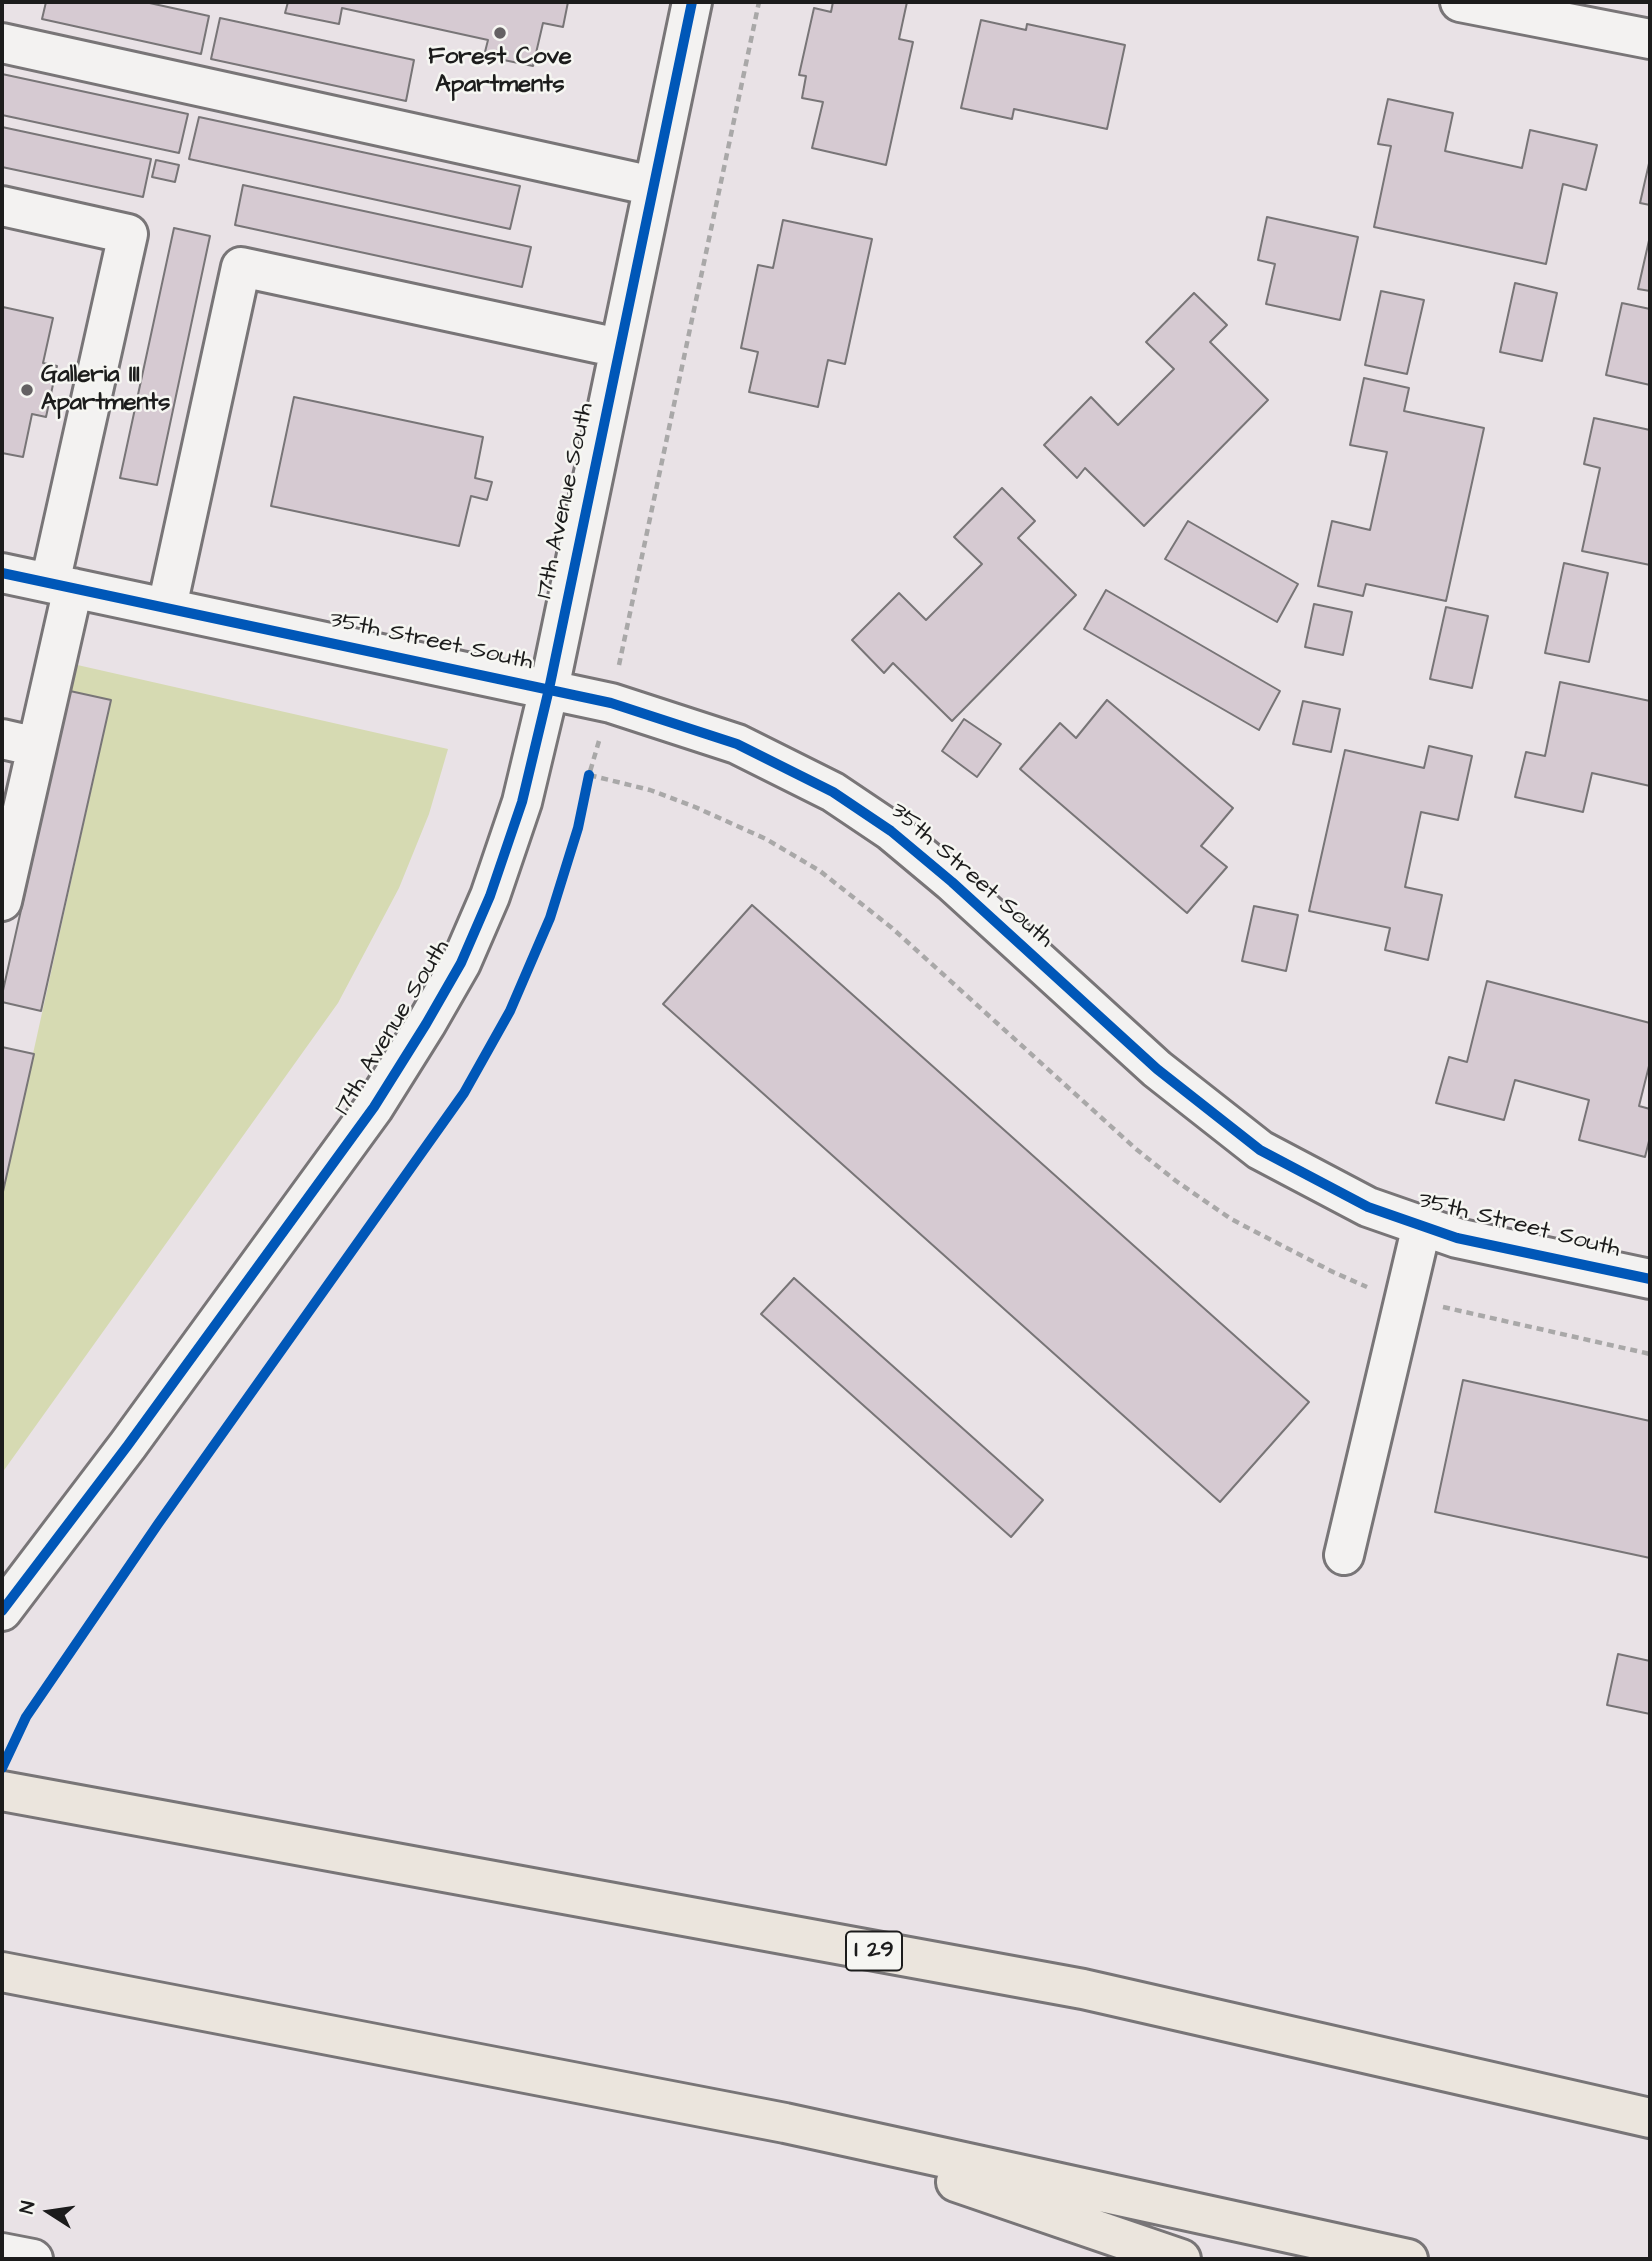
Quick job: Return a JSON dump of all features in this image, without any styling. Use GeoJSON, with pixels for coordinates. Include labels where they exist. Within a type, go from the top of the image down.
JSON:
{"type":"FeatureCollection","features":[{"type":"Feature","properties":{"kind":"highway","name":"I 29"},"geometry":{"type":"LineString","coordinates":[[2,1791],[1083,1989],[1650,2118]]}},
{"type":"Feature","properties":{"kind":"highway"},"geometry":{"type":"LineString","coordinates":[[10,1973],[785,2123],[1408,2259]]}},
{"type":"Feature","properties":{"kind":"highway"},"geometry":{"type":"LineString","coordinates":[[785,2123],[1181,2259]]}},
{"type":"Feature","properties":{"kind":"street","name":"17th Avenue South"},"geometry":{"type":"LineString","coordinates":[[2,1611],[128,1445],[374,1107],[461,963],[491,896],[522,802],[549,689],[692,2]]}},
{"type":"Feature","properties":{"kind":"street"},"geometry":{"type":"LineString","coordinates":[[1460,2],[1650,39]]}},
{"type":"Feature","properties":{"kind":"street"},"geometry":{"type":"LineString","coordinates":[[2,43],[653,186]]}},
{"type":"Feature","properties":{"kind":"street"},"geometry":{"type":"LineString","coordinates":[[2,206],[128,234],[62,586],[19,743],[2,901]]}},
{"type":"Feature","properties":{"kind":"street"},"geometry":{"type":"LineString","coordinates":[[167,607],[241,267],[619,348]]}},
{"type":"Feature","properties":{"kind":"street","name":"35th Street South"},"geometry":{"type":"LineString","coordinates":[[2,573],[611,703],[737,744],[833,792],[901,839],[1157,1069],[1260,1150],[1368,1208],[1457,1238],[1650,1279]]}},
{"type":"Feature","properties":{"kind":"street"},"geometry":{"type":"LineString","coordinates":[[1344,1555],[1422,1226]]}},
{"type":"Feature","properties":{"kind":"street"},"geometry":{"type":"LineString","coordinates":[[2,2253],[33,2259]]}},
{"type":"Feature","properties":{"kind":"path"},"geometry":{"type":"LineString","coordinates":[[586,788],[611,703],[760,2]]}},
{"type":"Feature","properties":{"kind":"path"},"geometry":{"type":"LineString","coordinates":[[589,775],[650,790],[695,807],[766,839],[820,871],[892,928],[1136,1149],[1231,1219],[1302,1257],[1376,1290],[1650,1354]]}},
{"type":"Feature","properties":{"kind":"green space"},"geometry":{"type":"Polygon","coordinates":[[[73,664],[448,749],[429,814],[399,888],[338,1003],[2,1473],[2,1194],[111,701],[70,691],[73,664]]]}},
{"type":"Feature","properties":{"kind":"building"},"geometry":{"type":"Polygon","coordinates":[[[46,2],[145,2],[209,16],[201,54],[42,19],[46,2]]]}},
{"type":"Feature","properties":{"kind":"building","name":"Forest Cove Apartments"},"geometry":{"type":"Polygon","coordinates":[[[288,2],[568,2],[563,27],[543,23],[533,66],[484,56],[488,40],[342,8],[339,24],[285,13],[288,2]]]}},
{"type":"Feature","properties":{"kind":"building"},"geometry":{"type":"Polygon","coordinates":[[[833,2],[907,2],[899,39],[913,42],[886,165],[812,148],[823,102],[802,98],[806,76],[799,75],[814,8],[831,12],[833,2]]]}},
{"type":"Feature","properties":{"kind":"building"},"geometry":{"type":"Polygon","coordinates":[[[220,18],[414,60],[406,101],[211,59],[220,18]]]}},
{"type":"Feature","properties":{"kind":"building"},"geometry":{"type":"Polygon","coordinates":[[[981,20],[1026,30],[1027,24],[1125,45],[1107,129],[1014,109],[1012,119],[961,108],[981,20]]]}},
{"type":"Feature","properties":{"kind":"building"},"geometry":{"type":"Polygon","coordinates":[[[2,74],[188,114],[179,153],[2,115],[2,74]]]}},
{"type":"Feature","properties":{"kind":"building"},"geometry":{"type":"Polygon","coordinates":[[[1388,99],[1453,113],[1445,151],[1522,168],[1530,130],[1597,145],[1586,190],[1563,184],[1546,264],[1374,227],[1391,146],[1378,144],[1388,99]]]}},
{"type":"Feature","properties":{"kind":"building"},"geometry":{"type":"Polygon","coordinates":[[[199,117],[520,186],[510,229],[189,159],[199,117]]]}},
{"type":"Feature","properties":{"kind":"building"},"geometry":{"type":"Polygon","coordinates":[[[2,127],[151,159],[143,197],[2,167],[2,127]]]}},
{"type":"Feature","properties":{"kind":"building"},"geometry":{"type":"Polygon","coordinates":[[[1650,159],[1650,205],[1640,203],[1650,159]]]}},
{"type":"Feature","properties":{"kind":"building"},"geometry":{"type":"Polygon","coordinates":[[[156,160],[179,165],[175,182],[152,177],[156,160]]]}},
{"type":"Feature","properties":{"kind":"building"},"geometry":{"type":"Polygon","coordinates":[[[243,185],[531,247],[522,287],[235,225],[243,185]]]}},
{"type":"Feature","properties":{"kind":"building"},"geometry":{"type":"Polygon","coordinates":[[[1267,217],[1358,237],[1340,320],[1266,304],[1275,264],[1258,260],[1267,217]]]}},
{"type":"Feature","properties":{"kind":"building"},"geometry":{"type":"Polygon","coordinates":[[[783,220],[872,239],[845,364],[828,360],[818,407],[749,392],[758,352],[741,348],[758,265],[773,268],[783,220]]]}},
{"type":"Feature","properties":{"kind":"building"},"geometry":{"type":"Polygon","coordinates":[[[174,228],[210,236],[157,485],[120,478],[174,228]]]}},
{"type":"Feature","properties":{"kind":"building"},"geometry":{"type":"Polygon","coordinates":[[[1650,236],[1650,291],[1638,289],[1650,236]]]}},
{"type":"Feature","properties":{"kind":"building"},"geometry":{"type":"Polygon","coordinates":[[[1515,283],[1557,293],[1542,361],[1500,352],[1515,283]]]}},
{"type":"Feature","properties":{"kind":"building"},"geometry":{"type":"Polygon","coordinates":[[[1381,291],[1424,300],[1407,374],[1365,365],[1381,291]]]}},
{"type":"Feature","properties":{"kind":"building"},"geometry":{"type":"Polygon","coordinates":[[[1194,293],[1227,325],[1210,342],[1268,400],[1144,526],[1085,468],[1077,478],[1044,445],[1091,397],[1118,425],[1174,369],[1146,342],[1194,293]]]}},
{"type":"Feature","properties":{"kind":"building"},"geometry":{"type":"Polygon","coordinates":[[[1622,303],[1650,309],[1650,385],[1606,375],[1622,303]]]}},
{"type":"Feature","properties":{"kind":"building","name":"Galleria III Apartments"},"geometry":{"type":"Polygon","coordinates":[[[3,307],[53,318],[43,363],[57,366],[46,417],[32,414],[23,457],[2,453],[3,307]]]}},
{"type":"Feature","properties":{"kind":"building"},"geometry":{"type":"Polygon","coordinates":[[[1364,378],[1409,388],[1404,411],[1484,428],[1446,601],[1366,584],[1363,596],[1318,586],[1332,521],[1370,530],[1387,452],[1350,445],[1364,378]]]}},
{"type":"Feature","properties":{"kind":"building"},"geometry":{"type":"Polygon","coordinates":[[[294,397],[483,437],[475,478],[492,482],[487,500],[471,496],[459,546],[271,506],[294,397]]]}},
{"type":"Feature","properties":{"kind":"building"},"geometry":{"type":"Polygon","coordinates":[[[1594,418],[1650,430],[1650,565],[1582,551],[1600,468],[1584,464],[1594,418]]]}},
{"type":"Feature","properties":{"kind":"building"},"geometry":{"type":"Polygon","coordinates":[[[1002,488],[1035,521],[1018,538],[1076,595],[952,721],[893,663],[884,673],[852,640],[899,593],[926,620],[982,564],[954,537],[1002,488]]]}},
{"type":"Feature","properties":{"kind":"building"},"geometry":{"type":"Polygon","coordinates":[[[1188,521],[1298,584],[1277,622],[1165,559],[1188,521]]]}},
{"type":"Feature","properties":{"kind":"building"},"geometry":{"type":"Polygon","coordinates":[[[1564,563],[1608,573],[1589,662],[1545,653],[1564,563]]]}},
{"type":"Feature","properties":{"kind":"building"},"geometry":{"type":"Polygon","coordinates":[[[1106,590],[1280,691],[1259,730],[1084,629],[1106,590]]]}},
{"type":"Feature","properties":{"kind":"building"},"geometry":{"type":"Polygon","coordinates":[[[1314,604],[1352,612],[1343,655],[1305,647],[1314,604]]]}},
{"type":"Feature","properties":{"kind":"building"},"geometry":{"type":"Polygon","coordinates":[[[1446,607],[1488,616],[1472,688],[1430,679],[1446,607]]]}},
{"type":"Feature","properties":{"kind":"building"},"geometry":{"type":"Polygon","coordinates":[[[1560,682],[1650,701],[1650,786],[1592,773],[1583,812],[1515,797],[1526,752],[1545,756],[1560,682]]]}},
{"type":"Feature","properties":{"kind":"building"},"geometry":{"type":"Polygon","coordinates":[[[70,691],[111,700],[41,1011],[2,1002],[2,995],[70,691]]]}},
{"type":"Feature","properties":{"kind":"building"},"geometry":{"type":"Polygon","coordinates":[[[1107,700],[1233,808],[1201,846],[1227,867],[1187,913],[1020,769],[1060,723],[1076,738],[1107,700]]]}},
{"type":"Feature","properties":{"kind":"building"},"geometry":{"type":"Polygon","coordinates":[[[1303,701],[1340,709],[1331,752],[1293,744],[1303,701]]]}},
{"type":"Feature","properties":{"kind":"building"},"geometry":{"type":"Polygon","coordinates":[[[964,719],[1001,744],[977,777],[942,751],[964,719]]]}},
{"type":"Feature","properties":{"kind":"building"},"geometry":{"type":"Polygon","coordinates":[[[1429,746],[1472,756],[1458,820],[1421,812],[1405,887],[1442,895],[1428,960],[1385,950],[1390,928],[1309,911],[1345,750],[1424,768],[1429,746]]]}},
{"type":"Feature","properties":{"kind":"building"},"geometry":{"type":"Polygon","coordinates":[[[752,905],[1309,1402],[1220,1502],[663,1004],[752,905]]]}},
{"type":"Feature","properties":{"kind":"building"},"geometry":{"type":"Polygon","coordinates":[[[1254,906],[1298,915],[1286,971],[1242,961],[1254,906]]]}},
{"type":"Feature","properties":{"kind":"building"},"geometry":{"type":"Polygon","coordinates":[[[1487,981],[1650,1023],[1650,1062],[1639,1106],[1650,1109],[1650,1137],[1645,1157],[1579,1140],[1589,1100],[1515,1080],[1504,1120],[1436,1103],[1449,1057],[1467,1062],[1487,981]]]}},
{"type":"Feature","properties":{"kind":"building"},"geometry":{"type":"Polygon","coordinates":[[[2,1047],[34,1054],[2,1196],[2,1047]]]}},
{"type":"Feature","properties":{"kind":"building"},"geometry":{"type":"Polygon","coordinates":[[[794,1278],[1043,1500],[1011,1537],[761,1314],[794,1278]]]}},
{"type":"Feature","properties":{"kind":"building"},"geometry":{"type":"Polygon","coordinates":[[[1463,1380],[1650,1421],[1650,1558],[1435,1512],[1463,1380]]]}},
{"type":"Feature","properties":{"kind":"building"},"geometry":{"type":"Polygon","coordinates":[[[1618,1654],[1650,1661],[1650,1714],[1607,1705],[1618,1654]]]}},
{"type":"Feature","properties":{"kind":"cycle path"},"geometry":{"type":"LineString","coordinates":[[2,1611],[128,1445],[374,1107],[461,963],[490,896],[522,802],[549,689],[692,2]]}},
{"type":"Feature","properties":{"kind":"cycle path"},"geometry":{"type":"LineString","coordinates":[[2,573],[611,703],[737,744],[833,792],[891,831],[952,882],[1157,1069],[1260,1150],[1368,1207],[1457,1238],[1650,1279]]}},
{"type":"Feature","properties":{"kind":"cycle path"},"geometry":{"type":"LineString","coordinates":[[2,1768],[26,1717],[158,1524],[464,1093],[510,1011],[550,918],[578,828],[589,775]]}},
{"type":"Feature","properties":{"kind":"place","name":"Forest Cove Apartments"},"geometry":{"type":"Point","coordinates":[500,33]}},
{"type":"Feature","properties":{"kind":"place","name":"Galleria III Apartments"},"geometry":{"type":"Point","coordinates":[27,390]}}]}
